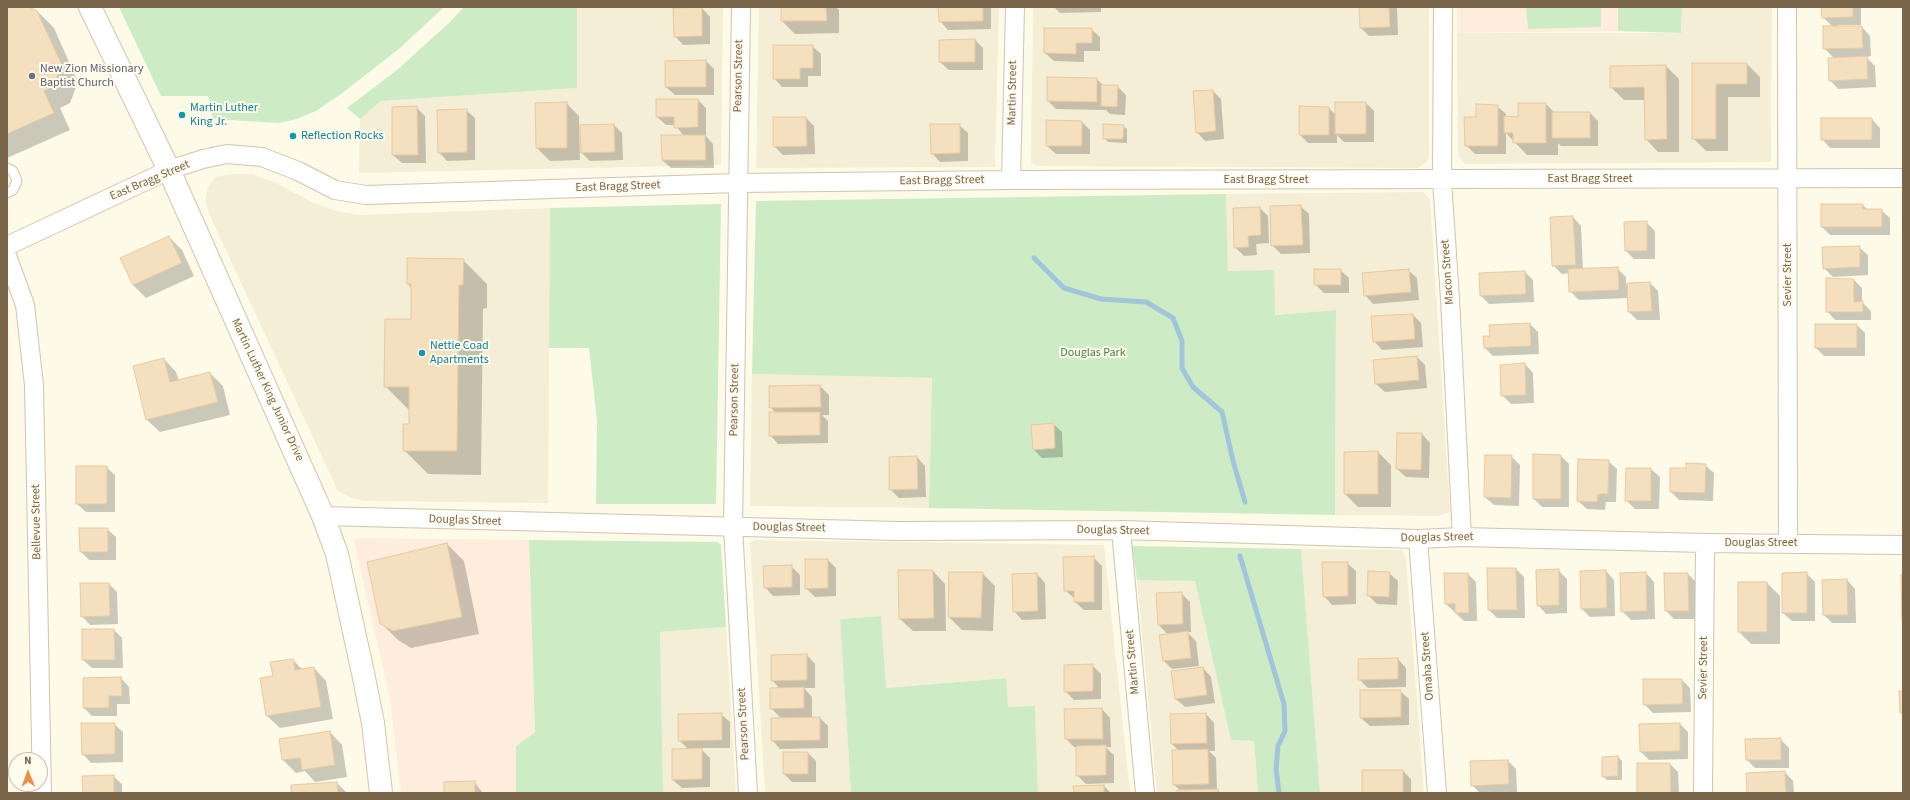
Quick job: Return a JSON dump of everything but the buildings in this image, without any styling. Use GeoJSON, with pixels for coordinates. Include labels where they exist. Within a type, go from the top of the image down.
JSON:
{"type":"FeatureCollection","features":[{"type":"Feature","properties":{"kind":"main road","name":"Martin Luther King Junior Drive"},"geometry":{"type":"LineString","coordinates":[[90,7],[169,170],[323,516],[337,554],[360,658],[373,723],[381,793]]}},
{"type":"Feature","properties":{"kind":"street","name":"Pearson Street"},"geometry":{"type":"LineString","coordinates":[[741,7],[737,183],[733,527],[748,793]]}},
{"type":"Feature","properties":{"kind":"street","name":"Martin Street"},"geometry":{"type":"LineString","coordinates":[[1011,180],[1015,7]]}},
{"type":"Feature","properties":{"kind":"street","name":"Macon Street"},"geometry":{"type":"LineString","coordinates":[[1443,7],[1442,180],[1450,299],[1462,537]]}},
{"type":"Feature","properties":{"kind":"street","name":"Sevier Street"},"geometry":{"type":"LineString","coordinates":[[1787,7],[1788,543]]}},
{"type":"Feature","properties":{"kind":"street","name":"East Bragg Street"},"geometry":{"type":"LineString","coordinates":[[7,246],[169,170],[203,159],[227,154],[262,157],[298,171],[335,190],[366,195],[737,183],[1011,180],[1788,180],[1903,178]]}},
{"type":"Feature","properties":{"kind":"street","name":"Bellevue Street"},"geometry":{"type":"LineString","coordinates":[[7,256],[25,305],[34,385],[42,793]]}},
{"type":"Feature","properties":{"kind":"street","name":"Douglas Street"},"geometry":{"type":"LineString","coordinates":[[323,516],[898,531],[1121,530],[1418,539],[1462,537],[1706,543],[1903,545]]}},
{"type":"Feature","properties":{"kind":"street","name":"Martin Street"},"geometry":{"type":"LineString","coordinates":[[1121,530],[1145,793]]}},
{"type":"Feature","properties":{"kind":"street","name":"Omaha Street"},"geometry":{"type":"LineString","coordinates":[[1418,539],[1437,793]]}},
{"type":"Feature","properties":{"kind":"street","name":"Sevier Street"},"geometry":{"type":"LineString","coordinates":[[1703,793],[1706,543]]}},
{"type":"Feature","properties":{"kind":"lane"},"geometry":{"type":"LineString","coordinates":[[7,168],[13,171],[17,181],[13,190],[7,193]]}},
{"type":"Feature","properties":{"kind":"shaded area"},"geometry":{"type":"Polygon","coordinates":[[[577,7],[723,7],[721,165],[359,173],[360,119],[381,101],[577,88],[577,7]]]}},
{"type":"Feature","properties":{"kind":"shaded area"},"geometry":{"type":"Polygon","coordinates":[[[759,7],[999,7],[995,167],[756,168],[759,7]]]}},
{"type":"Feature","properties":{"kind":"shaded area"},"geometry":{"type":"Polygon","coordinates":[[[1033,7],[1429,7],[1429,157],[1426,163],[1418,168],[1036,166],[1031,163],[1033,7]]]}},
{"type":"Feature","properties":{"kind":"shaded area"},"geometry":{"type":"Polygon","coordinates":[[[1457,7],[1618,7],[1618,31],[1457,33],[1457,7]]]}},
{"type":"Feature","properties":{"kind":"shaded area"},"geometry":{"type":"Polygon","coordinates":[[[1682,7],[1772,7],[1771,162],[1465,164],[1458,155],[1457,33],[1681,33],[1682,7]]]}},
{"type":"Feature","properties":{"kind":"shaded area"},"geometry":{"type":"Polygon","coordinates":[[[233,174],[252,174],[274,182],[314,203],[336,211],[359,215],[550,208],[548,503],[365,501],[350,497],[338,491],[209,214],[205,199],[208,188],[215,177],[233,174]]]}},
{"type":"Feature","properties":{"kind":"shaded area"},"geometry":{"type":"Polygon","coordinates":[[[1423,192],[1430,199],[1450,512],[1438,516],[1335,515],[1336,310],[1274,315],[1228,271],[1226,194],[1423,192]]]}},
{"type":"Feature","properties":{"kind":"shaded area"},"geometry":{"type":"Polygon","coordinates":[[[752,374],[932,378],[929,508],[750,506],[752,374]]]}},
{"type":"Feature","properties":{"kind":"shaded area"},"geometry":{"type":"Polygon","coordinates":[[[357,538],[529,540],[535,732],[516,746],[516,793],[401,793],[390,698],[354,541],[357,538]]]}},
{"type":"Feature","properties":{"kind":"shaded area"},"geometry":{"type":"Polygon","coordinates":[[[754,540],[1104,545],[1130,793],[1038,793],[1035,707],[1007,707],[1005,678],[886,688],[880,616],[840,619],[851,793],[765,793],[750,543],[754,540]]]}},
{"type":"Feature","properties":{"kind":"shaded area"},"geometry":{"type":"Polygon","coordinates":[[[1301,549],[1402,550],[1406,558],[1424,793],[1320,793],[1301,549]]]}},
{"type":"Feature","properties":{"kind":"shaded area"},"geometry":{"type":"Polygon","coordinates":[[[1137,580],[1195,580],[1231,740],[1254,741],[1258,793],[1157,793],[1137,580]]]}},
{"type":"Feature","properties":{"kind":"shaded area"},"geometry":{"type":"Polygon","coordinates":[[[726,627],[736,793],[663,793],[660,632],[726,627]]]}},
{"type":"Feature","properties":{"kind":"green space"},"geometry":{"type":"Polygon","coordinates":[[[119,7],[444,7],[399,49],[341,94],[316,111],[297,119],[279,123],[213,119],[208,96],[161,96],[119,7]]]}},
{"type":"Feature","properties":{"kind":"green space"},"geometry":{"type":"Polygon","coordinates":[[[464,7],[577,7],[577,88],[381,101],[360,119],[347,108],[397,70],[449,23],[464,7]]]}},
{"type":"Feature","properties":{"kind":"green space"},"geometry":{"type":"Polygon","coordinates":[[[1526,7],[1601,7],[1601,27],[1528,29],[1526,7]]]}},
{"type":"Feature","properties":{"kind":"green space"},"geometry":{"type":"Polygon","coordinates":[[[1618,7],[1682,7],[1681,33],[1618,31],[1618,7]]]}},
{"type":"Feature","properties":{"kind":"green space","name":"Douglas Park"},"geometry":{"type":"Polygon","coordinates":[[[1226,194],[1228,271],[1274,270],[1275,315],[1336,310],[1335,515],[929,508],[932,378],[752,374],[756,201],[1226,194]]]}},
{"type":"Feature","properties":{"kind":"green space"},"geometry":{"type":"Polygon","coordinates":[[[721,204],[716,504],[596,504],[597,421],[589,348],[549,348],[550,208],[721,204]]]}},
{"type":"Feature","properties":{"kind":"green space"},"geometry":{"type":"Polygon","coordinates":[[[529,540],[718,542],[721,545],[726,627],[660,632],[663,793],[516,793],[516,746],[535,732],[529,540]]]}},
{"type":"Feature","properties":{"kind":"green space"},"geometry":{"type":"Polygon","coordinates":[[[1132,546],[1301,549],[1320,793],[1258,793],[1254,741],[1231,740],[1195,581],[1137,580],[1132,546]]]}},
{"type":"Feature","properties":{"kind":"green space"},"geometry":{"type":"Polygon","coordinates":[[[881,616],[886,688],[1006,678],[1008,707],[1035,706],[1038,793],[851,793],[840,619],[881,616]]]}},
{"type":"Feature","properties":{"kind":"waterway"},"geometry":{"type":"LineString","coordinates":[[1034,258],[1064,288],[1101,299],[1146,302],[1173,318],[1182,341],[1182,368],[1193,387],[1222,412],[1233,461],[1245,502]]}},
{"type":"Feature","properties":{"kind":"waterway"},"geometry":{"type":"LineString","coordinates":[[1240,556],[1284,704],[1285,731],[1278,746],[1276,769],[1279,793]]}},
{"type":"Feature","properties":{"kind":"place","name":"New Zion Missionary Baptist Church"},"geometry":{"type":"Point","coordinates":[32,76]}},
{"type":"Feature","properties":{"kind":"place","name":"Martin Luther King Jr."},"geometry":{"type":"Point","coordinates":[182,115]}},
{"type":"Feature","properties":{"kind":"place","name":"Reflection Rocks"},"geometry":{"type":"Point","coordinates":[293,136]}},
{"type":"Feature","properties":{"kind":"place","name":"Nettie Coad Apartments"},"geometry":{"type":"Point","coordinates":[422,353]}}]}
